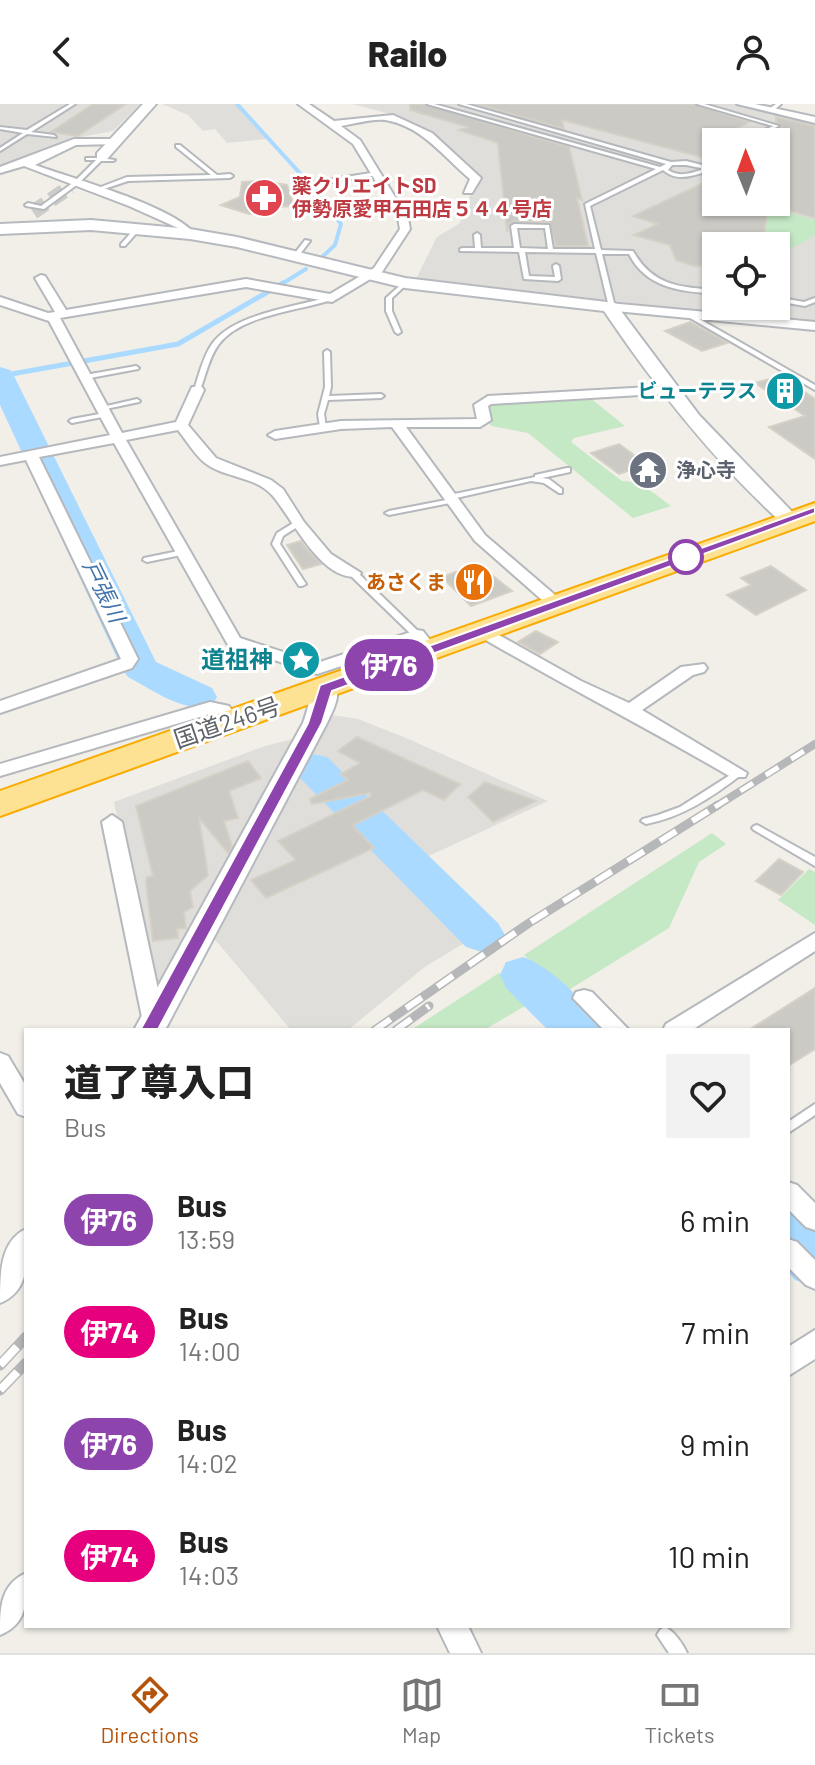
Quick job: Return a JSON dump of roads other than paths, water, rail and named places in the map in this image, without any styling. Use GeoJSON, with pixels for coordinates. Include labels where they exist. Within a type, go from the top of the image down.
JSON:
{"type":"FeatureCollection","features":[{"type":"Feature","properties":{"kind":"highway","name":"国道246号"},"geometry":{"type":"LineString","coordinates":[[0,804],[325,688],[424,642],[483,631],[802,515]]}},
{"type":"Feature","properties":{"kind":"street"},"geometry":{"type":"LineString","coordinates":[[100,159],[150,104]]}},
{"type":"Feature","properties":{"kind":"street"},"geometry":{"type":"LineString","coordinates":[[0,301],[54,315],[246,283],[332,298],[371,276],[405,229],[405,223],[357,142],[303,104]]}},
{"type":"Feature","properties":{"kind":"street"},"geometry":{"type":"LineString","coordinates":[[742,104],[775,107],[815,120]]}},
{"type":"Feature","properties":{"kind":"street"},"geometry":{"type":"LineString","coordinates":[[335,124],[386,116],[423,132],[476,178],[468,191]]}},
{"type":"Feature","properties":{"kind":"street"},"geometry":{"type":"LineString","coordinates":[[0,170],[74,142],[116,141]]}},
{"type":"Feature","properties":{"kind":"street"},"geometry":{"type":"LineString","coordinates":[[32,160],[29,166],[40,172],[96,190],[182,226],[190,234]]}},
{"type":"Feature","properties":{"kind":"street"},"geometry":{"type":"LineString","coordinates":[[1,229],[34,205]]}},
{"type":"Feature","properties":{"kind":"street"},"geometry":{"type":"LineString","coordinates":[[1,229],[91,225],[190,234],[405,283],[815,326]]}},
{"type":"Feature","properties":{"kind":"street"},"geometry":{"type":"LineString","coordinates":[[41,278],[54,319],[234,641],[317,669],[424,642]]}},
{"type":"Feature","properties":{"kind":"street"},"geometry":{"type":"LineString","coordinates":[[611,307],[668,390],[741,476],[802,515]]}},
{"type":"Feature","properties":{"kind":"street"},"geometry":{"type":"LineString","coordinates":[[181,425],[197,390]]}},
{"type":"Feature","properties":{"kind":"street"},"geometry":{"type":"LineString","coordinates":[[275,435],[323,427],[480,423],[484,420],[481,405],[488,400],[668,390]]}},
{"type":"Feature","properties":{"kind":"street"},"geometry":{"type":"LineString","coordinates":[[396,423],[449,500],[480,538],[556,604]]}},
{"type":"Feature","properties":{"kind":"street"},"geometry":{"type":"LineString","coordinates":[[0,461],[181,425]]}},
{"type":"Feature","properties":{"kind":"street"},"geometry":{"type":"LineString","coordinates":[[181,425],[205,450],[211,461],[266,483],[278,492],[298,524],[326,557],[353,573]]}},
{"type":"Feature","properties":{"kind":"street"},"geometry":{"type":"LineString","coordinates":[[0,707],[126,664],[130,659],[37,454]]}},
{"type":"Feature","properties":{"kind":"street"},"geometry":{"type":"LineString","coordinates":[[483,631],[575,685],[630,710],[738,773]]}},
{"type":"Feature","properties":{"kind":"street"},"geometry":{"type":"LineString","coordinates":[[630,710],[687,671],[698,668]]}},
{"type":"Feature","properties":{"kind":"street"},"geometry":{"type":"LineString","coordinates":[[151,1026],[315,723],[324,702],[325,688]]}},
{"type":"Feature","properties":{"kind":"street"},"geometry":{"type":"LineString","coordinates":[[0,770],[210,708],[223,710],[230,721]]}},
{"type":"Feature","properties":{"kind":"street"},"geometry":{"type":"LineString","coordinates":[[112,822],[151,1026]]}},
{"type":"Feature","properties":{"kind":"street"},"geometry":{"type":"LineString","coordinates":[[677,1028],[815,941]]}},
{"type":"Feature","properties":{"kind":"street"},"geometry":{"type":"LineString","coordinates":[[584,998],[616,1028]]}},
{"type":"Feature","properties":{"kind":"street"},"geometry":{"type":"LineString","coordinates":[[0,1062],[24,1104]]}},
{"type":"Feature","properties":{"kind":"street"},"geometry":{"type":"LineString","coordinates":[[790,1195],[815,1219]]}},
{"type":"Feature","properties":{"kind":"street"},"geometry":{"type":"LineString","coordinates":[[790,1252],[815,1277]]}},
{"type":"Feature","properties":{"kind":"street"},"geometry":{"type":"LineString","coordinates":[[790,1362],[815,1343]]}},
{"type":"Feature","properties":{"kind":"street"},"geometry":{"type":"LineString","coordinates":[[0,1620],[24,1590]]}},
{"type":"Feature","properties":{"kind":"street"},"geometry":{"type":"LineString","coordinates":[[453,1628],[466,1653]]}},
{"type":"Feature","properties":{"kind":"lane"},"geometry":{"type":"LineString","coordinates":[[0,149],[73,104]]}},
{"type":"Feature","properties":{"kind":"lane"},"geometry":{"type":"LineString","coordinates":[[429,104],[660,169]]}},
{"type":"Feature","properties":{"kind":"lane"},"geometry":{"type":"LineString","coordinates":[[461,104],[671,164],[704,167],[703,171],[684,176],[668,173],[665,170],[671,164]]}},
{"type":"Feature","properties":{"kind":"lane"},"geometry":{"type":"LineString","coordinates":[[699,104],[777,126],[772,128]]}},
{"type":"Feature","properties":{"kind":"lane"},"geometry":{"type":"LineString","coordinates":[[0,128],[54,136]]}},
{"type":"Feature","properties":{"kind":"lane"},"geometry":{"type":"LineString","coordinates":[[178,146],[215,176]]}},
{"type":"Feature","properties":{"kind":"lane"},"geometry":{"type":"LineString","coordinates":[[34,205],[42,208],[57,198],[100,159]]}},
{"type":"Feature","properties":{"kind":"lane"},"geometry":{"type":"LineString","coordinates":[[611,307],[587,205],[671,164]]}},
{"type":"Feature","properties":{"kind":"lane"},"geometry":{"type":"LineString","coordinates":[[311,183],[377,174]]}},
{"type":"Feature","properties":{"kind":"lane"},"geometry":{"type":"LineString","coordinates":[[96,190],[127,179],[230,176]]}},
{"type":"Feature","properties":{"kind":"lane"},"geometry":{"type":"LineString","coordinates":[[34,205],[57,198]]}},
{"type":"Feature","properties":{"kind":"lane"},"geometry":{"type":"LineString","coordinates":[[551,251],[547,226],[514,226],[526,278],[558,279],[556,266]]}},
{"type":"Feature","properties":{"kind":"lane"},"geometry":{"type":"LineString","coordinates":[[123,245],[138,228]]}},
{"type":"Feature","properties":{"kind":"lane"},"geometry":{"type":"LineString","coordinates":[[477,235],[478,250]]}},
{"type":"Feature","properties":{"kind":"lane"},"geometry":{"type":"LineString","coordinates":[[295,257],[307,241]]}},
{"type":"Feature","properties":{"kind":"lane"},"geometry":{"type":"LineString","coordinates":[[462,250],[631,252],[636,267],[658,281],[702,290]]}},
{"type":"Feature","properties":{"kind":"lane"},"geometry":{"type":"LineString","coordinates":[[398,332],[389,311],[389,298],[405,283]]}},
{"type":"Feature","properties":{"kind":"lane"},"geometry":{"type":"LineString","coordinates":[[197,390],[215,344],[225,333],[252,321],[332,298]]}},
{"type":"Feature","properties":{"kind":"lane"},"geometry":{"type":"LineString","coordinates":[[790,301],[805,304],[815,300]]}},
{"type":"Feature","properties":{"kind":"lane"},"geometry":{"type":"LineString","coordinates":[[687,314],[815,388]]}},
{"type":"Feature","properties":{"kind":"lane"},"geometry":{"type":"LineString","coordinates":[[323,427],[321,414],[326,398],[327,352]]}},
{"type":"Feature","properties":{"kind":"lane"},"geometry":{"type":"LineString","coordinates":[[85,377],[136,368]]}},
{"type":"Feature","properties":{"kind":"lane"},"geometry":{"type":"LineString","coordinates":[[326,398],[381,396]]}},
{"type":"Feature","properties":{"kind":"lane"},"geometry":{"type":"LineString","coordinates":[[72,421],[137,401]]}},
{"type":"Feature","properties":{"kind":"lane"},"geometry":{"type":"LineString","coordinates":[[389,513],[567,470]]}},
{"type":"Feature","properties":{"kind":"lane"},"geometry":{"type":"LineString","coordinates":[[531,479],[546,481],[559,491]]}},
{"type":"Feature","properties":{"kind":"lane"},"geometry":{"type":"LineString","coordinates":[[298,524],[280,535],[276,544],[302,584]]}},
{"type":"Feature","properties":{"kind":"lane"},"geometry":{"type":"LineString","coordinates":[[147,560],[183,552]]}},
{"type":"Feature","properties":{"kind":"lane"},"geometry":{"type":"LineString","coordinates":[[353,573],[424,642]]}},
{"type":"Feature","properties":{"kind":"lane"},"geometry":{"type":"LineString","coordinates":[[646,821],[662,819],[708,795],[738,773]]}},
{"type":"Feature","properties":{"kind":"lane"},"geometry":{"type":"LineString","coordinates":[[757,828],[815,862]]}},
{"type":"Feature","properties":{"kind":"lane"},"geometry":{"type":"LineString","coordinates":[[790,1127],[815,1109]]}},
{"type":"Feature","properties":{"kind":"lane"},"geometry":{"type":"LineString","coordinates":[[665,1635],[679,1653]]}},
{"type":"Feature","properties":{"kind":"waterway"},"geometry":{"type":"LineString","coordinates":[[237,104],[307,181]]}},
{"type":"Feature","properties":{"kind":"waterway"},"geometry":{"type":"LineString","coordinates":[[309,184],[341,224],[335,245],[321,258]]}},
{"type":"Feature","properties":{"kind":"waterway"},"geometry":{"type":"LineString","coordinates":[[280,285],[306,269]]}},
{"type":"Feature","properties":{"kind":"waterway"},"geometry":{"type":"LineString","coordinates":[[278,286],[283,283]]}},
{"type":"Feature","properties":{"kind":"waterway"},"geometry":{"type":"LineString","coordinates":[[84,361],[178,344],[271,290]]}},
{"type":"Feature","properties":{"kind":"waterway"},"geometry":{"type":"LineString","coordinates":[[0,376],[73,363]]}},
{"type":"Feature","properties":{"kind":"waterway","name":"戸張川"},"geometry":{"type":"LineString","coordinates":[[0,376],[38,451]]}},
{"type":"Feature","properties":{"kind":"waterway","name":"戸張川"},"geometry":{"type":"LineString","coordinates":[[40,456],[141,669],[198,697]]}},
{"type":"Feature","properties":{"kind":"waterway","name":"戸張川"},"geometry":{"type":"LineString","coordinates":[[313,767],[482,935]]}},
{"type":"Feature","properties":{"kind":"waterway","name":"戸張川"},"geometry":{"type":"LineString","coordinates":[[523,975],[577,1028]]}},
{"type":"Feature","properties":{"kind":"waterway","name":"戸張川"},"geometry":{"type":"LineString","coordinates":[[790,1237],[815,1262]]}},
{"type":"Feature","properties":{"kind":"tunnel"},"geometry":{"type":"LineString","coordinates":[[33,212],[70,187]]}},
{"type":"Feature","properties":{"kind":"railway"},"geometry":{"type":"LineString","coordinates":[[715,807],[815,744]]}},
{"type":"Feature","properties":{"kind":"railway"},"geometry":{"type":"LineString","coordinates":[[378,1028],[529,923],[718,805]]}},
{"type":"Feature","properties":{"kind":"railway"},"geometry":{"type":"LineString","coordinates":[[399,1028],[429,1006]]}},
{"type":"Feature","properties":{"kind":"railway"},"geometry":{"type":"LineString","coordinates":[[0,1365],[24,1339]]}},
{"type":"Feature","properties":{"kind":"railway"},"geometry":{"type":"LineString","coordinates":[[0,1390],[24,1365]]}},
{"type":"Feature","properties":{"kind":"place","name":"薬クリエイトSD 伊勢原愛甲石田店５４４号店"},"geometry":{"type":"Point","coordinates":[264,198]}},
{"type":"Feature","properties":{"kind":"place","name":"ビューテラス"},"geometry":{"type":"Point","coordinates":[785,391]}},
{"type":"Feature","properties":{"kind":"place","name":"浄心寺"},"geometry":{"type":"Point","coordinates":[648,470]}},
{"type":"Feature","properties":{"kind":"place","name":"あさくま"},"geometry":{"type":"Point","coordinates":[474,582]}},
{"type":"Feature","properties":{"kind":"place","name":"道祖神"},"geometry":{"type":"Point","coordinates":[301,660]}}]}
